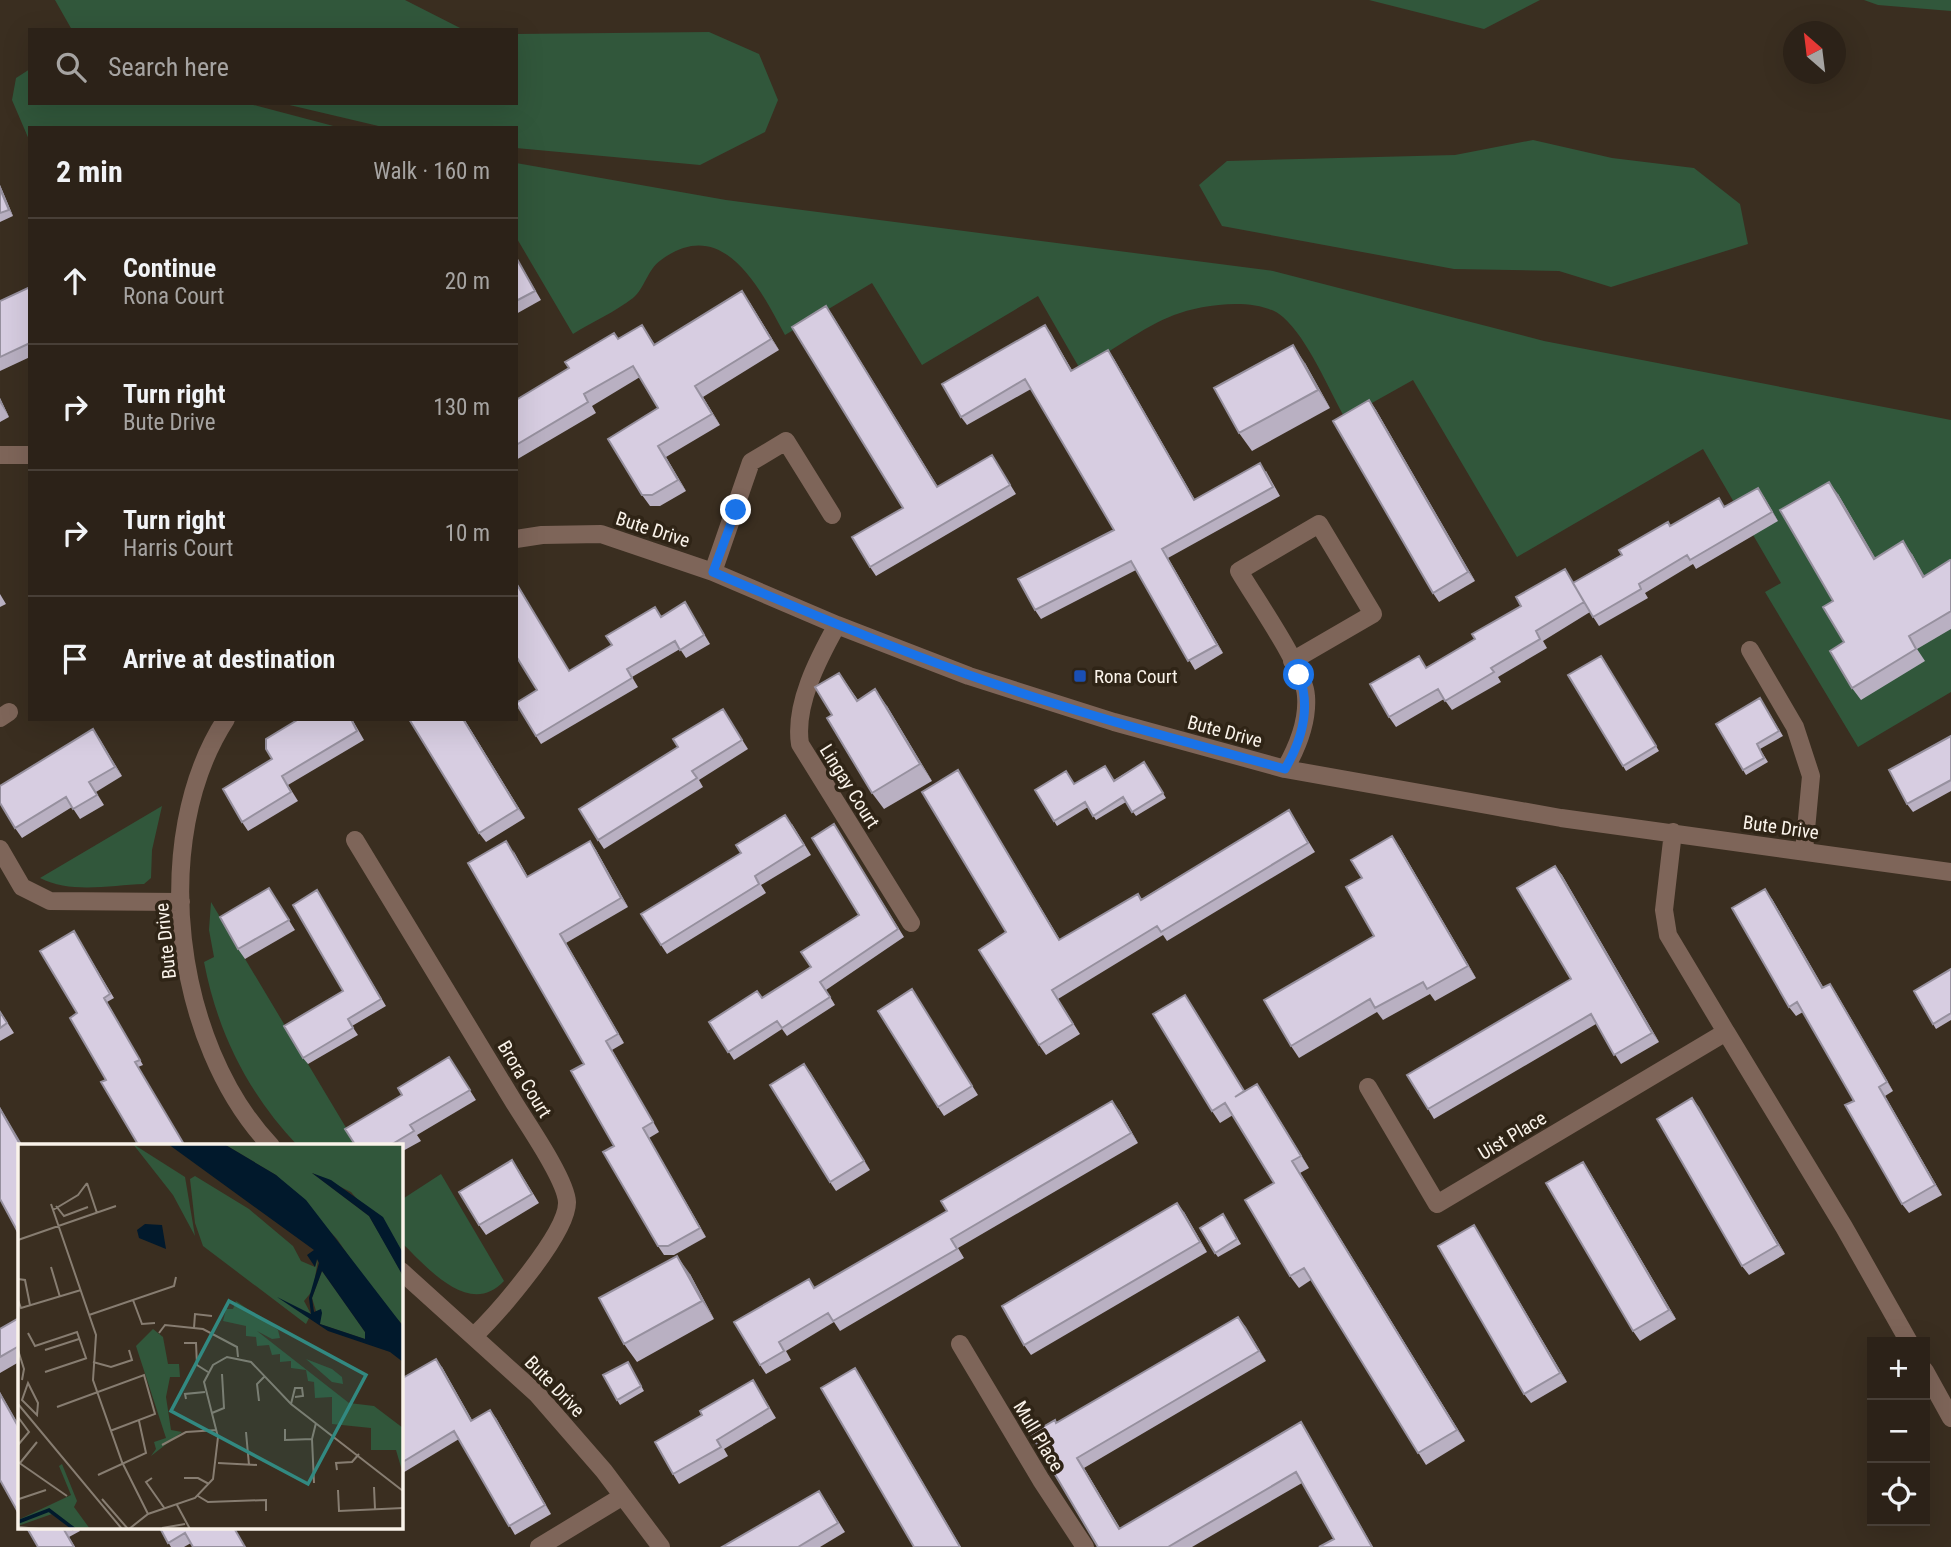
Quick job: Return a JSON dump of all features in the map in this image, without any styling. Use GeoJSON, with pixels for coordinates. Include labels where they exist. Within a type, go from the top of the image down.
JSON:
{"type":"FeatureCollection","features":[{"type":"Feature","properties":{"kind":"street"},"geometry":{"type":"LineString","coordinates":[[713,572],[751,462],[786,441],[832,516]]}},
{"type":"Feature","properties":{"kind":"street"},"geometry":{"type":"LineString","coordinates":[[0,456],[28,456]]}},
{"type":"Feature","properties":{"kind":"street"},"geometry":{"type":"LineString","coordinates":[[1285,769],[1296,751],[1307,695],[1292,661],[1239,571],[1319,524],[1373,614],[1292,661]]}},
{"type":"Feature","properties":{"kind":"street","name":"Bute Drive"},"geometry":{"type":"LineString","coordinates":[[518,539],[542,535],[601,534],[713,572],[969,676],[1101,718],[1285,769],[1561,818],[1951,872]]}},
{"type":"Feature","properties":{"kind":"street","name":"Lingay Court"},"geometry":{"type":"LineString","coordinates":[[838,625],[802,707],[797,725],[800,744],[911,923]]}},
{"type":"Feature","properties":{"kind":"street"},"geometry":{"type":"LineString","coordinates":[[1750,650],[1795,727],[1811,776],[1804,851]]}},
{"type":"Feature","properties":{"kind":"street","name":"Bute Drive"},"geometry":{"type":"LineString","coordinates":[[225,721],[194,792],[183,836],[181,902],[190,983],[202,1033],[222,1078],[266,1144]]}},
{"type":"Feature","properties":{"kind":"street"},"geometry":{"type":"LineString","coordinates":[[1673,832],[1664,910],[1668,936],[1844,1227],[1906,1337]]}},
{"type":"Feature","properties":{"kind":"street","name":"Brora Court"},"geometry":{"type":"LineString","coordinates":[[355,840],[563,1186],[567,1203],[563,1219],[540,1256],[474,1336]]}},
{"type":"Feature","properties":{"kind":"street"},"geometry":{"type":"LineString","coordinates":[[0,849],[22,887],[50,901],[181,902]]}},
{"type":"Feature","properties":{"kind":"street","name":"Uist Place"},"geometry":{"type":"LineString","coordinates":[[1368,1087],[1437,1204],[1726,1032]]}},
{"type":"Feature","properties":{"kind":"street","name":"Bute Drive"},"geometry":{"type":"LineString","coordinates":[[402,1271],[537,1394],[623,1496],[661,1547]]}},
{"type":"Feature","properties":{"kind":"street","name":"Mull Place"},"geometry":{"type":"LineString","coordinates":[[960,1344],[1041,1480],[1085,1547]]}},
{"type":"Feature","properties":{"kind":"street"},"geometry":{"type":"LineString","coordinates":[[1930,1380],[1951,1418]]}},
{"type":"Feature","properties":{"kind":"street"},"geometry":{"type":"LineString","coordinates":[[539,1547],[623,1496]]}},
{"type":"Feature","properties":{"kind":"green space"},"geometry":{"type":"Polygon","coordinates":[[[55,0],[405,0],[460,28],[71,28],[55,0]]]}},
{"type":"Feature","properties":{"kind":"green space"},"geometry":{"type":"Polygon","coordinates":[[[1369,0],[1540,0],[1484,29],[1369,0]]]}},
{"type":"Feature","properties":{"kind":"green space"},"geometry":{"type":"Polygon","coordinates":[[[1864,0],[1951,0],[1951,11],[1878,5],[1864,0]]]}},
{"type":"Feature","properties":{"kind":"green space"},"geometry":{"type":"Polygon","coordinates":[[[709,32],[759,54],[778,100],[765,132],[700,165],[518,148],[518,126],[379,126],[289,105],[518,105],[518,34],[709,32]]]}},
{"type":"Feature","properties":{"kind":"green space"},"geometry":{"type":"Polygon","coordinates":[[[28,70],[28,105],[254,105],[333,126],[28,126],[28,137],[12,100],[16,78],[28,70]]]}},
{"type":"Feature","properties":{"kind":"green space"},"geometry":{"type":"Polygon","coordinates":[[[1533,140],[1612,158],[1694,168],[1740,204],[1748,244],[1611,287],[1559,271],[1454,269],[1222,226],[1199,185],[1227,161],[1455,155],[1533,140]]]}},
{"type":"Feature","properties":{"kind":"green space"},"geometry":{"type":"Polygon","coordinates":[[[518,163],[726,200],[1273,271],[1544,341],[1951,420],[1951,692],[1858,747],[1765,592],[1781,583],[1703,449],[1517,557],[1413,380],[1345,418],[1309,351],[1292,326],[1273,310],[1260,306],[1214,305],[1174,315],[1138,333],[1080,369],[1038,296],[922,365],[872,283],[785,335],[764,298],[738,263],[722,251],[704,246],[683,248],[661,260],[633,298],[573,334],[518,240],[518,163]]]}},
{"type":"Feature","properties":{"kind":"green space"},"geometry":{"type":"Polygon","coordinates":[[[162,806],[152,850],[151,878],[144,884],[78,887],[40,878],[162,806]]]}},
{"type":"Feature","properties":{"kind":"green space"},"geometry":{"type":"Polygon","coordinates":[[[211,902],[356,1144],[296,1144],[264,1105],[238,1061],[218,1014],[204,962],[214,957],[209,930],[211,902]]]}},
{"type":"Feature","properties":{"kind":"green space"},"geometry":{"type":"Polygon","coordinates":[[[441,1174],[504,1281],[491,1291],[477,1294],[462,1291],[435,1274],[402,1243],[402,1199],[441,1174]]]}},
{"type":"Feature","properties":{"kind":"building"},"geometry":{"type":"Polygon","coordinates":[[[0,189],[9,210],[0,213],[0,189]]]}},
{"type":"Feature","properties":{"kind":"building"},"geometry":{"type":"Polygon","coordinates":[[[518,261],[535,291],[518,300],[518,261]]]}},
{"type":"Feature","properties":{"kind":"building"},"geometry":{"type":"Polygon","coordinates":[[[28,288],[28,344],[0,357],[0,301],[28,288]]]}},
{"type":"Feature","properties":{"kind":"building"},"geometry":{"type":"Polygon","coordinates":[[[742,291],[771,339],[695,386],[712,414],[658,446],[678,480],[652,495],[642,495],[608,439],[658,408],[633,366],[584,394],[588,402],[518,444],[518,399],[569,368],[565,362],[614,333],[618,339],[642,325],[654,345],[742,291]]]}},
{"type":"Feature","properties":{"kind":"building"},"geometry":{"type":"Polygon","coordinates":[[[826,306],[937,487],[992,455],[1010,485],[870,567],[852,537],[903,508],[792,327],[826,306]]]}},
{"type":"Feature","properties":{"kind":"building"},"geometry":{"type":"Polygon","coordinates":[[[1045,325],[1071,371],[1108,350],[1194,500],[1260,463],[1273,487],[1162,549],[1217,645],[1188,661],[1131,561],[1035,610],[1018,579],[1114,530],[1025,379],[961,417],[942,384],[1045,325]]]}},
{"type":"Feature","properties":{"kind":"building"},"geometry":{"type":"Polygon","coordinates":[[[1293,345],[1318,390],[1239,433],[1214,388],[1293,345]]]}},
{"type":"Feature","properties":{"kind":"building"},"geometry":{"type":"Polygon","coordinates":[[[1369,400],[1468,572],[1433,593],[1333,421],[1369,400]]]}},
{"type":"Feature","properties":{"kind":"building"},"geometry":{"type":"Polygon","coordinates":[[[1829,482],[1874,559],[1903,541],[1923,577],[1951,561],[1951,611],[1909,636],[1916,649],[1852,688],[1830,651],[1844,642],[1823,607],[1833,601],[1780,510],[1829,482]]]}},
{"type":"Feature","properties":{"kind":"building"},"geometry":{"type":"Polygon","coordinates":[[[1758,488],[1772,512],[1690,560],[1687,555],[1639,584],[1641,589],[1593,617],[1573,583],[1622,555],[1619,550],[1668,522],[1670,526],[1719,498],[1724,507],[1758,488]]]}},
{"type":"Feature","properties":{"kind":"building"},"geometry":{"type":"Polygon","coordinates":[[[1565,569],[1584,602],[1536,631],[1540,639],[1491,668],[1494,672],[1445,701],[1438,689],[1389,717],[1370,684],[1419,656],[1426,668],[1475,639],[1472,634],[1521,606],[1516,597],[1565,569]]]}},
{"type":"Feature","properties":{"kind":"building"},"geometry":{"type":"Polygon","coordinates":[[[518,586],[569,671],[612,645],[606,636],[655,607],[661,617],[685,602],[704,635],[680,650],[675,641],[627,669],[632,678],[536,736],[518,706],[518,702],[537,690],[518,659],[518,586]]]}},
{"type":"Feature","properties":{"kind":"building"},"geometry":{"type":"Polygon","coordinates":[[[1601,656],[1656,746],[1623,766],[1568,675],[1601,656]]]}},
{"type":"Feature","properties":{"kind":"building"},"geometry":{"type":"Polygon","coordinates":[[[839,673],[857,701],[875,689],[920,764],[872,793],[827,718],[832,715],[815,687],[839,673]]]}},
{"type":"Feature","properties":{"kind":"building"},"geometry":{"type":"Polygon","coordinates":[[[1760,698],[1779,731],[1757,744],[1764,758],[1743,770],[1716,724],[1760,698]]]}},
{"type":"Feature","properties":{"kind":"building"},"geometry":{"type":"Polygon","coordinates":[[[723,709],[742,740],[692,771],[697,778],[598,840],[579,809],[678,747],[673,739],[723,709]]]}},
{"type":"Feature","properties":{"kind":"building"},"geometry":{"type":"Polygon","coordinates":[[[296,721],[352,721],[357,731],[282,776],[291,792],[242,822],[223,789],[272,759],[266,749],[266,739],[296,721]]]}},
{"type":"Feature","properties":{"kind":"building"},"geometry":{"type":"Polygon","coordinates":[[[410,721],[464,721],[518,809],[479,833],[410,721]]]}},
{"type":"Feature","properties":{"kind":"building"},"geometry":{"type":"Polygon","coordinates":[[[93,729],[115,767],[89,782],[97,795],[73,809],[66,797],[15,828],[0,803],[0,786],[93,729]]]}},
{"type":"Feature","properties":{"kind":"building"},"geometry":{"type":"Polygon","coordinates":[[[1951,736],[1951,780],[1907,804],[1889,770],[1951,736]]]}},
{"type":"Feature","properties":{"kind":"building"},"geometry":{"type":"Polygon","coordinates":[[[1144,762],[1163,793],[1132,812],[1123,797],[1093,816],[1085,802],[1054,821],[1035,790],[1066,771],[1074,784],[1105,766],[1114,781],[1144,762]]]}},
{"type":"Feature","properties":{"kind":"building"},"geometry":{"type":"Polygon","coordinates":[[[958,770],[1059,940],[1138,894],[1141,900],[1289,810],[1308,843],[1161,932],[1157,926],[1052,990],[1073,1024],[1039,1045],[979,950],[1006,932],[922,792],[958,770]]]}},
{"type":"Feature","properties":{"kind":"building"},"geometry":{"type":"Polygon","coordinates":[[[785,815],[804,845],[755,876],[759,884],[661,945],[641,914],[741,853],[736,845],[785,815]]]}},
{"type":"Feature","properties":{"kind":"building"},"geometry":{"type":"Polygon","coordinates":[[[834,824],[898,929],[820,982],[830,997],[782,1028],[777,1021],[728,1052],[709,1022],[757,991],[762,998],[811,967],[801,952],[859,915],[812,838],[834,824]]]}},
{"type":"Feature","properties":{"kind":"building"},"geometry":{"type":"Polygon","coordinates":[[[1392,836],[1468,966],[1427,989],[1423,982],[1375,1008],[1370,999],[1291,1046],[1264,1000],[1374,936],[1346,887],[1362,878],[1351,860],[1392,836]]]}},
{"type":"Feature","properties":{"kind":"building"},"geometry":{"type":"Polygon","coordinates":[[[506,841],[527,877],[590,841],[621,898],[560,934],[618,1034],[606,1041],[653,1122],[643,1128],[700,1228],[668,1246],[658,1246],[603,1152],[614,1146],[571,1071],[584,1064],[468,863],[506,841]]]}},
{"type":"Feature","properties":{"kind":"building"},"geometry":{"type":"Polygon","coordinates":[[[1555,866],[1652,1033],[1614,1055],[1591,1014],[1428,1109],[1407,1075],[1571,979],[1517,888],[1555,866]]]}},
{"type":"Feature","properties":{"kind":"building"},"geometry":{"type":"Polygon","coordinates":[[[269,888],[289,920],[238,949],[220,917],[269,888]]]}},
{"type":"Feature","properties":{"kind":"building"},"geometry":{"type":"Polygon","coordinates":[[[1765,889],[1822,988],[1830,984],[1887,1082],[1879,1087],[1935,1185],[1902,1204],[1845,1105],[1854,1101],[1797,1002],[1789,1007],[1732,908],[1765,889]]]}},
{"type":"Feature","properties":{"kind":"building"},"geometry":{"type":"Polygon","coordinates":[[[317,890],[381,999],[348,1019],[353,1028],[303,1058],[284,1026],[343,991],[293,905],[317,890]]]}},
{"type":"Feature","properties":{"kind":"building"},"geometry":{"type":"Polygon","coordinates":[[[74,931],[110,994],[104,998],[140,1060],[135,1062],[184,1144],[138,1144],[101,1082],[106,1080],[70,1018],[77,1013],[40,951],[74,931]]]}},
{"type":"Feature","properties":{"kind":"building"},"geometry":{"type":"Polygon","coordinates":[[[1951,969],[1951,1013],[1933,1024],[1914,991],[1951,969]]]}},
{"type":"Feature","properties":{"kind":"building"},"geometry":{"type":"Polygon","coordinates":[[[912,989],[972,1086],[938,1107],[878,1011],[912,989]]]}},
{"type":"Feature","properties":{"kind":"building"},"geometry":{"type":"Polygon","coordinates":[[[1185,995],[1244,1091],[1235,1097],[1257,1084],[1301,1156],[1292,1161],[1457,1430],[1418,1453],[1304,1268],[1290,1276],[1245,1200],[1274,1183],[1225,1103],[1212,1111],[1153,1014],[1185,995]]]}},
{"type":"Feature","properties":{"kind":"building"},"geometry":{"type":"Polygon","coordinates":[[[0,1012],[7,1023],[0,1028],[0,1012]]]}},
{"type":"Feature","properties":{"kind":"building"},"geometry":{"type":"Polygon","coordinates":[[[449,1057],[470,1090],[410,1125],[414,1131],[392,1144],[355,1144],[345,1129],[402,1095],[398,1088],[449,1057]]]}},
{"type":"Feature","properties":{"kind":"building"},"geometry":{"type":"Polygon","coordinates":[[[804,1064],[864,1161],[830,1182],[770,1085],[804,1064]]]}},
{"type":"Feature","properties":{"kind":"building"},"geometry":{"type":"Polygon","coordinates":[[[1692,1098],[1778,1245],[1742,1266],[1657,1119],[1692,1098]]]}},
{"type":"Feature","properties":{"kind":"building"},"geometry":{"type":"Polygon","coordinates":[[[1112,1101],[1131,1133],[951,1239],[957,1249],[833,1321],[828,1313],[779,1342],[784,1351],[760,1365],[734,1322],[809,1279],[814,1288],[947,1211],[941,1201],[1112,1101]]]}},
{"type":"Feature","properties":{"kind":"building"},"geometry":{"type":"Polygon","coordinates":[[[0,1109],[20,1144],[18,1232],[0,1199],[0,1109]]]}},
{"type":"Feature","properties":{"kind":"building"},"geometry":{"type":"Polygon","coordinates":[[[512,1160],[532,1194],[479,1225],[459,1192],[512,1160]]]}},
{"type":"Feature","properties":{"kind":"building"},"geometry":{"type":"Polygon","coordinates":[[[1583,1162],[1669,1310],[1633,1331],[1546,1183],[1583,1162]]]}},
{"type":"Feature","properties":{"kind":"building"},"geometry":{"type":"Polygon","coordinates":[[[1177,1203],[1200,1242],[1024,1345],[1002,1306],[1177,1203]]]}},
{"type":"Feature","properties":{"kind":"building"},"geometry":{"type":"Polygon","coordinates":[[[1223,1214],[1237,1239],[1215,1253],[1200,1228],[1223,1214]]]}},
{"type":"Feature","properties":{"kind":"building"},"geometry":{"type":"Polygon","coordinates":[[[1474,1225],[1560,1373],[1524,1394],[1438,1246],[1474,1225]]]}},
{"type":"Feature","properties":{"kind":"building"},"geometry":{"type":"Polygon","coordinates":[[[677,1256],[702,1301],[624,1344],[599,1298],[677,1256]]]}},
{"type":"Feature","properties":{"kind":"building"},"geometry":{"type":"Polygon","coordinates":[[[1238,1317],[1259,1351],[1077,1458],[1119,1529],[1301,1422],[1372,1547],[1319,1547],[1334,1539],[1296,1472],[1168,1547],[1098,1547],[1031,1434],[1055,1420],[1056,1423],[1238,1317]]]}},
{"type":"Feature","properties":{"kind":"building"},"geometry":{"type":"Polygon","coordinates":[[[18,1319],[18,1347],[0,1357],[0,1329],[18,1319]]]}},
{"type":"Feature","properties":{"kind":"building"},"geometry":{"type":"Polygon","coordinates":[[[436,1359],[471,1421],[490,1410],[545,1505],[509,1526],[454,1431],[402,1462],[402,1378],[436,1359]]]}},
{"type":"Feature","properties":{"kind":"building"},"geometry":{"type":"Polygon","coordinates":[[[628,1362],[641,1386],[617,1400],[603,1375],[628,1362]]]}},
{"type":"Feature","properties":{"kind":"building"},"geometry":{"type":"Polygon","coordinates":[[[855,1368],[960,1547],[914,1547],[821,1388],[855,1368]]]}},
{"type":"Feature","properties":{"kind":"building"},"geometry":{"type":"Polygon","coordinates":[[[753,1380],[769,1408],[717,1440],[721,1447],[673,1474],[655,1442],[702,1415],[700,1411],[753,1380]]]}},
{"type":"Feature","properties":{"kind":"building"},"geometry":{"type":"Polygon","coordinates":[[[0,1394],[18,1426],[18,1512],[0,1480],[0,1394]]]}},
{"type":"Feature","properties":{"kind":"building"},"geometry":{"type":"Polygon","coordinates":[[[819,1491],[838,1523],[798,1547],[722,1547],[819,1491]]]}},
{"type":"Feature","properties":{"kind":"building"},"geometry":{"type":"Polygon","coordinates":[[[28,1530],[64,1530],[74,1547],[38,1547],[28,1530]]]}},
{"type":"Feature","properties":{"kind":"building"},"geometry":{"type":"Polygon","coordinates":[[[161,1530],[235,1530],[245,1547],[193,1547],[185,1533],[168,1543],[161,1530]]]}},
{"type":"Feature","properties":{"kind":"place","name":"Rona Court"},"geometry":{"type":"Point","coordinates":[1080,676]}},
{"type":"Feature","properties":{"kind":"route"},"geometry":{"type":"LineString","coordinates":[[736,510],[713,572],[969,676],[1114,722],[1285,769],[1296,751],[1303,724],[1307,695],[1299,675]]}}]}
